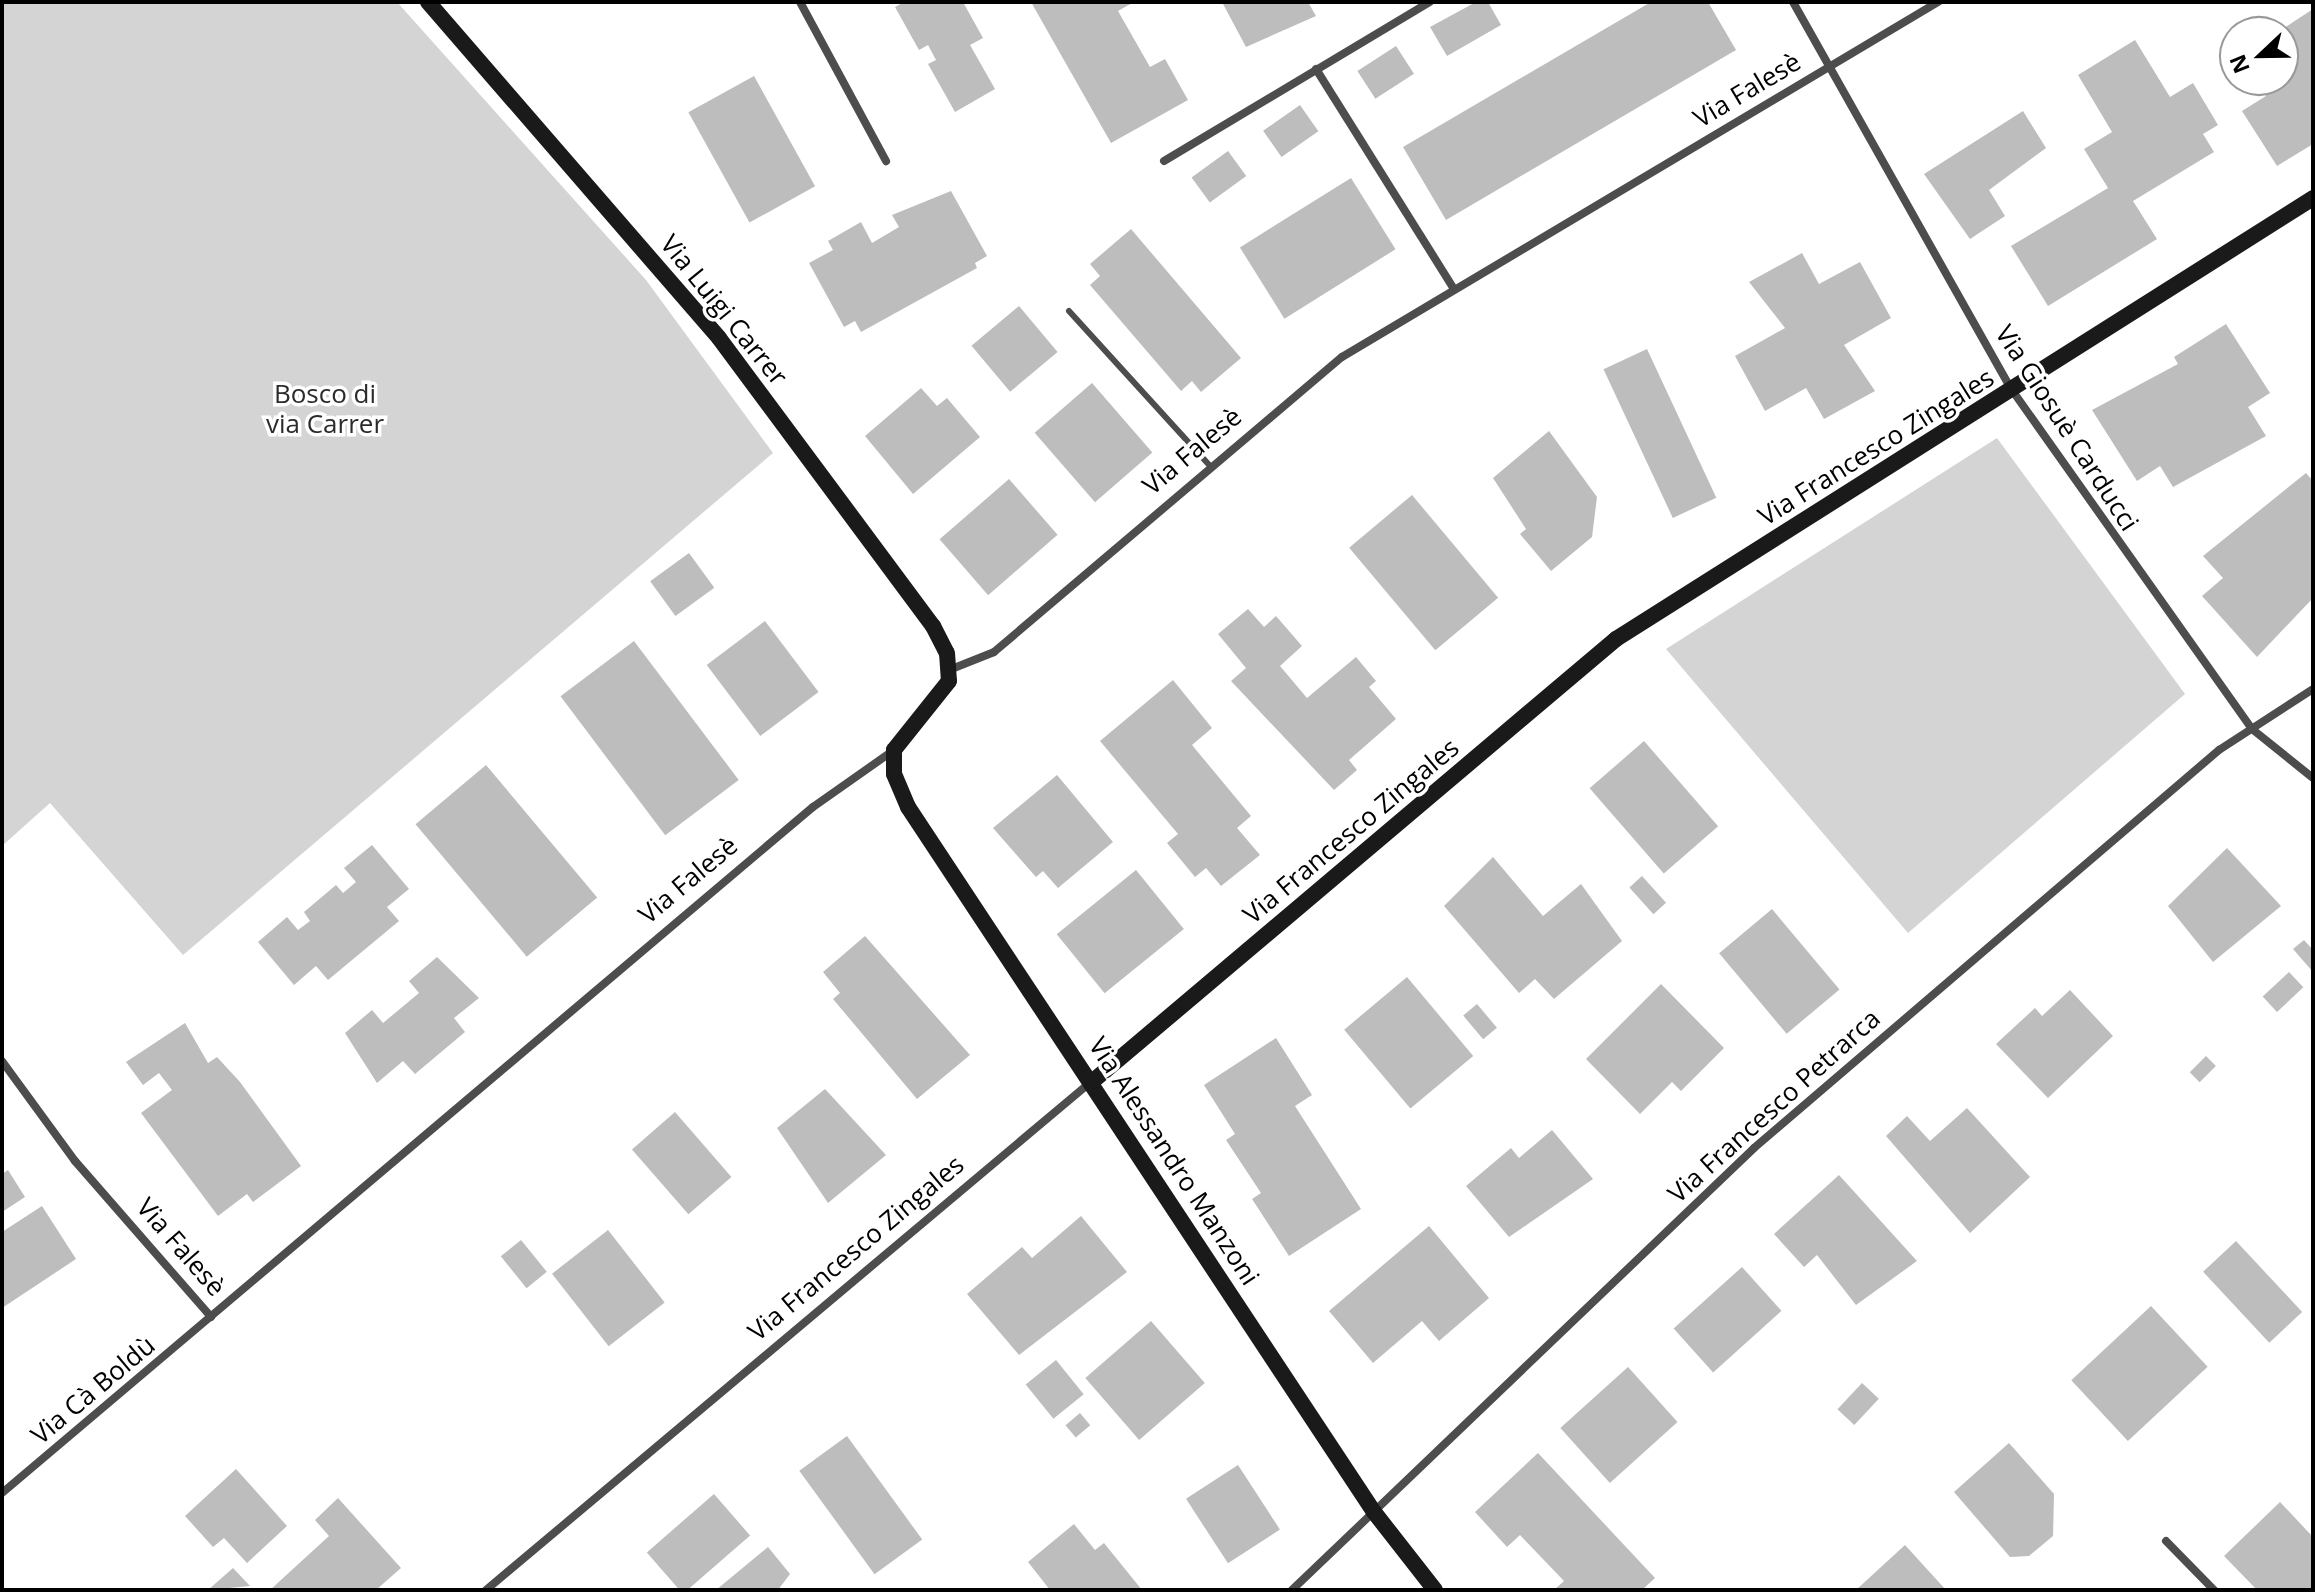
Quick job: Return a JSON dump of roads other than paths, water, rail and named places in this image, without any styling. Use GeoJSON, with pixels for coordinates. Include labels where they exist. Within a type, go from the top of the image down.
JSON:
{"type":"FeatureCollection","features":[{"type":"Feature","properties":{"kind":"street","name":"Via Luigi Carrer"},"geometry":{"type":"LineString","coordinates":[[428,2],[719,338],[933,626],[949,670]]}},
{"type":"Feature","properties":{"kind":"street"},"geometry":{"type":"LineString","coordinates":[[800,2],[886,161]]}},
{"type":"Feature","properties":{"kind":"street"},"geometry":{"type":"LineString","coordinates":[[1164,161],[1430,2]]}},
{"type":"Feature","properties":{"kind":"street","name":"Via Giosuè Carducci"},"geometry":{"type":"LineString","coordinates":[[1793,2],[2012,390],[2252,729],[2313,778]]}},
{"type":"Feature","properties":{"kind":"street","name":"Via Falesè"},"geometry":{"type":"LineString","coordinates":[[2,1061],[75,1161],[211,1317],[813,807],[894,750],[946,693],[949,670],[994,652],[1342,357],[1938,2]]}},
{"type":"Feature","properties":{"kind":"street"},"geometry":{"type":"LineString","coordinates":[[1316,69],[1454,289]]}},
{"type":"Feature","properties":{"kind":"street","name":"Via Francesco Zingales"},"geometry":{"type":"LineString","coordinates":[[486,1590],[1093,1081],[1576,668],[2313,198]]}},
{"type":"Feature","properties":{"kind":"street","name":"Via Francesco Petrarca"},"geometry":{"type":"LineString","coordinates":[[1292,1590],[1754,1148],[2196,769],[2313,689]]}},
{"type":"Feature","properties":{"kind":"street","name":"Via Alessandro Manzoni"},"geometry":{"type":"LineString","coordinates":[[894,750],[894,774],[908,807],[1093,1081],[1374,1512],[1435,1590]]}},
{"type":"Feature","properties":{"kind":"street","name":"Via Cà Boldù"},"geometry":{"type":"LineString","coordinates":[[2,1493],[211,1317]]}},
{"type":"Feature","properties":{"kind":"street"},"geometry":{"type":"LineString","coordinates":[[2166,1541],[2214,1590]]}},
{"type":"Feature","properties":{"kind":"lane"},"geometry":{"type":"LineString","coordinates":[[1069,311],[1210,466]]}},
{"type":"Feature","properties":{"kind":"park label","name":"Bosco di via Carrer"},"geometry":{"type":"Point","coordinates":[325,409]}}]}
